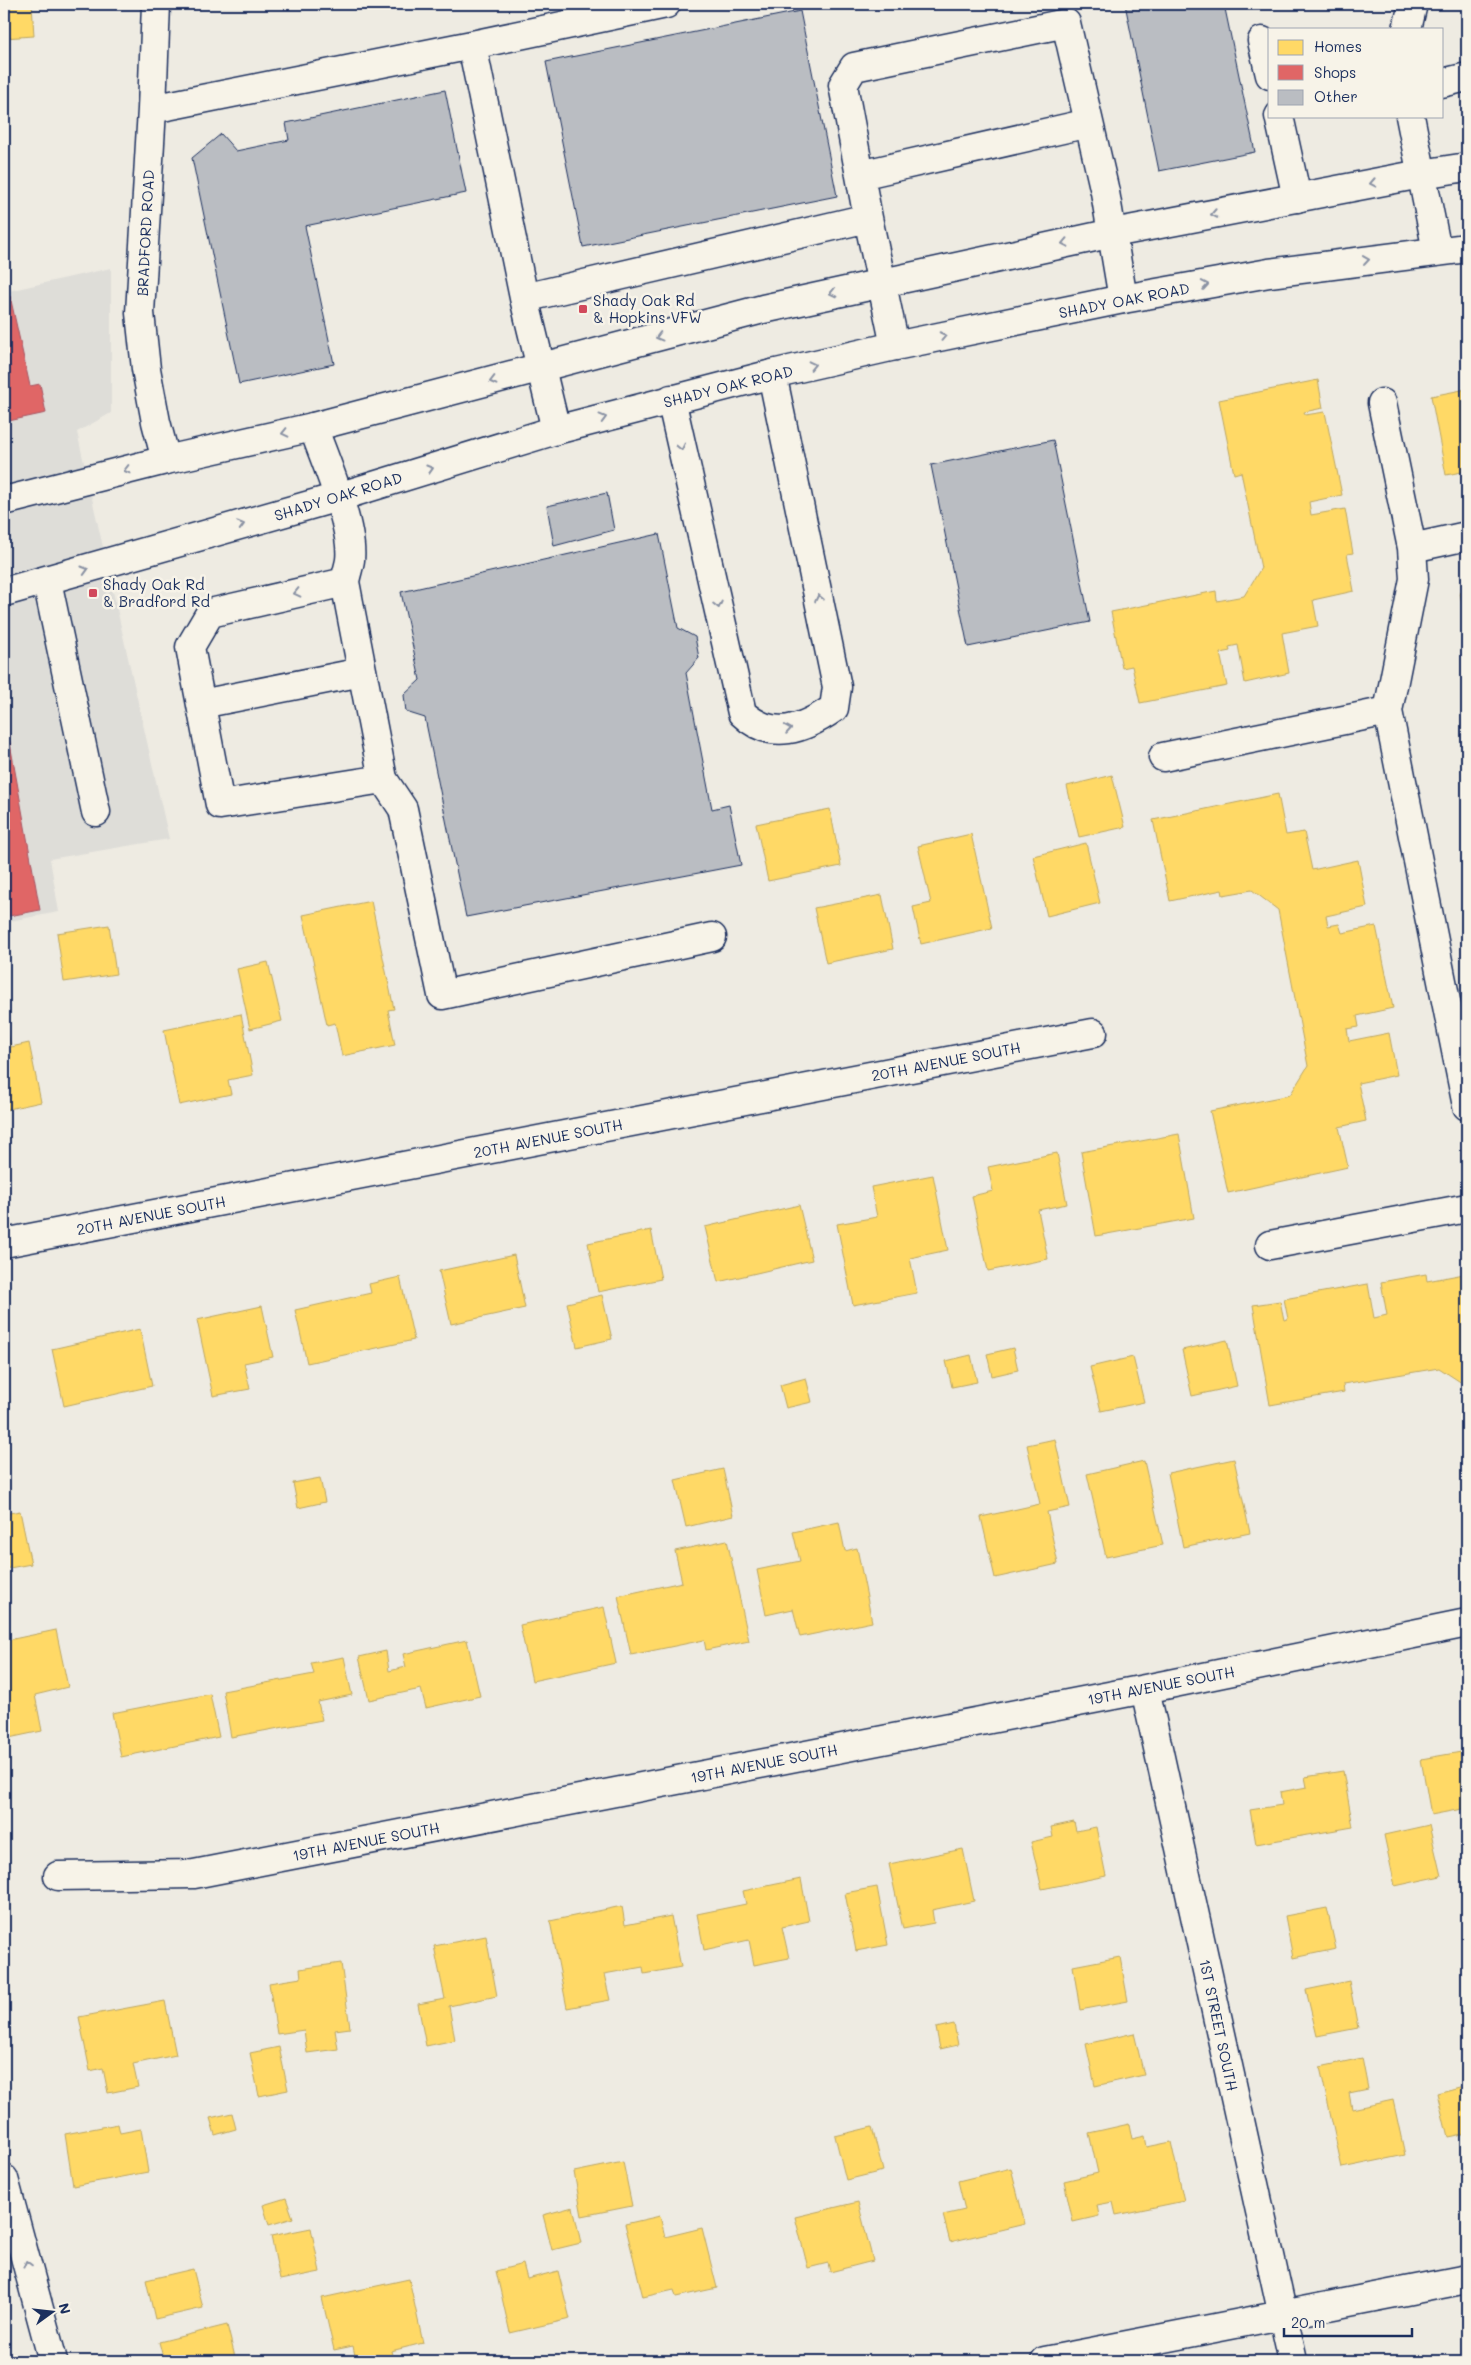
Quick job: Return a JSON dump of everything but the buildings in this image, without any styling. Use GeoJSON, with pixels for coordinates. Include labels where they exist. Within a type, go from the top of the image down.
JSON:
{"type":"FeatureCollection","features":[{"type":"Feature","properties":{"kind":"street","name":"BRADFORD ROAD"},"geometry":{"type":"LineString","coordinates":[[156,4],[140,313],[146,369],[156,422],[166,460]]}},
{"type":"Feature","properties":{"kind":"street"},"geometry":{"type":"LineString","coordinates":[[152,109],[666,4]]}},
{"type":"Feature","properties":{"kind":"street"},"geometry":{"type":"LineString","coordinates":[[1407,28],[1413,4]]}},
{"type":"Feature","properties":{"kind":"street"},"geometry":{"type":"LineString","coordinates":[[895,346],[843,85],[854,67],[1066,23],[1090,123],[1113,233],[1124,299]]}},
{"type":"Feature","properties":{"kind":"street"},"geometry":{"type":"LineString","coordinates":[[1262,41],[1268,66]]}},
{"type":"Feature","properties":{"kind":"street"},"geometry":{"type":"LineString","coordinates":[[472,45],[524,298],[556,430]]}},
{"type":"Feature","properties":{"kind":"street"},"geometry":{"type":"LineString","coordinates":[[1444,83],[1467,77]]}},
{"type":"Feature","properties":{"kind":"street"},"geometry":{"type":"LineString","coordinates":[[1279,118],[1297,198]]}},
{"type":"Feature","properties":{"kind":"street"},"geometry":{"type":"LineString","coordinates":[[1410,118],[1437,251]]}},
{"type":"Feature","properties":{"kind":"street"},"geometry":{"type":"LineString","coordinates":[[860,175],[1090,123]]}},
{"type":"Feature","properties":{"kind":"street"},"geometry":{"type":"LineString","coordinates":[[4,501],[166,460],[313,427],[541,369],[763,309],[881,282],[1113,233],[1421,174],[1467,167]]}},
{"type":"Feature","properties":{"kind":"street"},"geometry":{"type":"LineString","coordinates":[[524,298],[868,218]]}},
{"type":"Feature","properties":{"kind":"street","name":"SHADY OAK ROAD"},"geometry":{"type":"LineString","coordinates":[[4,592],[338,497],[556,430],[772,374],[895,346],[1124,299],[1269,273],[1467,248]]}},
{"type":"Feature","properties":{"kind":"street"},"geometry":{"type":"LineString","coordinates":[[671,399],[742,714],[752,723],[772,730],[791,730],[821,717],[834,708],[837,687],[772,374]]}},
{"type":"Feature","properties":{"kind":"street"},"geometry":{"type":"LineString","coordinates":[[1382,403],[1412,548],[1414,579],[1388,711],[1467,1106]]}},
{"type":"Feature","properties":{"kind":"street"},"geometry":{"type":"LineString","coordinates":[[313,427],[338,497],[349,538],[350,559],[344,582],[383,779],[403,809],[442,995],[712,937]]}},
{"type":"Feature","properties":{"kind":"street"},"geometry":{"type":"LineString","coordinates":[[1412,548],[1467,536]]}},
{"type":"Feature","properties":{"kind":"street"},"geometry":{"type":"LineString","coordinates":[[47,581],[96,812]]}},
{"type":"Feature","properties":{"kind":"street"},"geometry":{"type":"LineString","coordinates":[[344,582],[210,613],[190,647],[220,805],[383,779]]}},
{"type":"Feature","properties":{"kind":"street"},"geometry":{"type":"LineString","coordinates":[[201,704],[362,672]]}},
{"type":"Feature","properties":{"kind":"street"},"geometry":{"type":"LineString","coordinates":[[1163,757],[1388,711]]}},
{"type":"Feature","properties":{"kind":"street","name":"20TH AVENUE SOUTH"},"geometry":{"type":"LineString","coordinates":[[4,1243],[1093,1033]]}},
{"type":"Feature","properties":{"kind":"street"},"geometry":{"type":"LineString","coordinates":[[1270,1245],[1467,1208]]}},
{"type":"Feature","properties":{"kind":"street","name":"19TH AVENUE SOUTH"},"geometry":{"type":"LineString","coordinates":[[58,1876],[194,1874],[1145,1689],[1467,1623]]}},
{"type":"Feature","properties":{"kind":"street","name":"1ST STREET SOUTH"},"geometry":{"type":"LineString","coordinates":[[1145,1689],[1293,2361]]}},
{"type":"Feature","properties":{"kind":"street"},"geometry":{"type":"LineString","coordinates":[[4,2179],[53,2361]]}},
{"type":"Feature","properties":{"kind":"street"},"geometry":{"type":"LineString","coordinates":[[1045,2361],[1467,2279]]}},
{"type":"Feature","properties":{"kind":"shaded area"},"geometry":{"type":"Polygon","coordinates":[[[111,268],[111,413],[77,432],[169,839],[50,859],[59,912],[4,922],[4,292],[111,268]]]}},
{"type":"Feature","properties":{"kind":"place","name":"Shady Oak Rd & Hopkins VFW"},"geometry":{"type":"Point","coordinates":[583,309]}},
{"type":"Feature","properties":{"kind":"place","name":"Shady Oak Rd & Bradford Rd"},"geometry":{"type":"Point","coordinates":[93,593]}}]}
